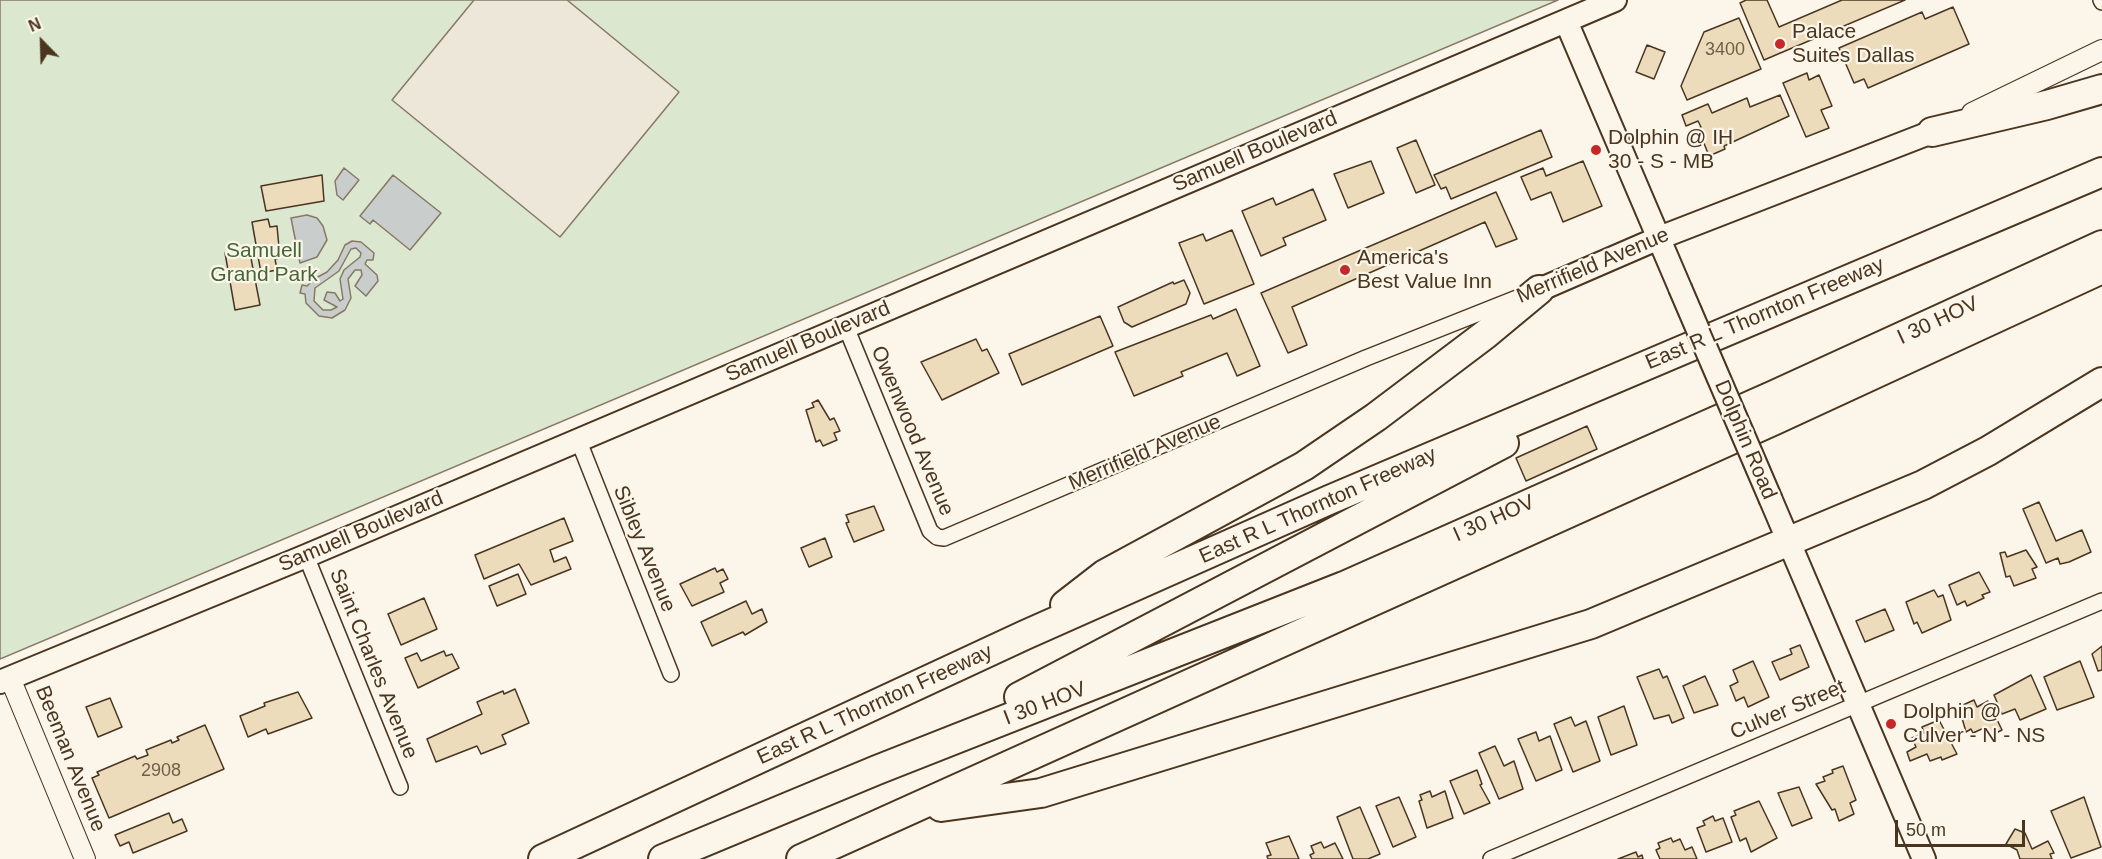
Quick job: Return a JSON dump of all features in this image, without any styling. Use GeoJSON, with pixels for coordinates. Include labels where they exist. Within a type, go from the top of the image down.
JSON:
{"type":"FeatureCollection","features":[{"type":"Feature","properties":{"kind":"highway"},"geometry":{"type":"LineString","coordinates":[[1932,132],[2102,89]]}},
{"type":"Feature","properties":{"kind":"highway","name":"East R L Thornton Freeway"},"geometry":{"type":"LineString","coordinates":[[543,859],[1025,635],[1681,349],[2102,171]]}},
{"type":"Feature","properties":{"kind":"highway","name":"I 30 HOV"},"geometry":{"type":"LineString","coordinates":[[663,859],[877,770],[1344,586],[1774,395],[2102,245]]}},
{"type":"Feature","properties":{"kind":"highway"},"geometry":{"type":"LineString","coordinates":[[801,859],[1494,547],[2102,269]]}},
{"type":"Feature","properties":{"kind":"highway"},"geometry":{"type":"LineString","coordinates":[[1025,635],[1106,574],[1304,466],[1386,410],[1486,334],[1539,290]]}},
{"type":"Feature","properties":{"kind":"highway"},"geometry":{"type":"LineString","coordinates":[[877,770],[1293,556],[1681,349]]}},
{"type":"Feature","properties":{"kind":"highway"},"geometry":{"type":"LineString","coordinates":[[909,811],[1041,793],[1512,651],[1591,624],[1923,485],[1988,451],[2102,382]]}},
{"type":"Feature","properties":{"kind":"highway"},"geometry":{"type":"LineString","coordinates":[[877,770],[1494,547]]}},
{"type":"Feature","properties":{"kind":"highway","name":"I 30 HOV"},"geometry":{"type":"LineString","coordinates":[[703,859],[877,770]]}},
{"type":"Feature","properties":{"kind":"main road","name":"Samuell Boulevard"},"geometry":{"type":"LineString","coordinates":[[5,680],[306,556],[1615,0]]}},
{"type":"Feature","properties":{"kind":"main road","name":"Dolphin Road"},"geometry":{"type":"LineString","coordinates":[[1566,21],[1924,859]]}},
{"type":"Feature","properties":{"kind":"main road","name":"Merrifield Avenue"},"geometry":{"type":"LineString","coordinates":[[1539,290],[1659,238],[1932,132]]}},
{"type":"Feature","properties":{"kind":"street","name":"Merrifield Avenue"},"geometry":{"type":"LineString","coordinates":[[1932,132],[2102,50]]}},
{"type":"Feature","properties":{"kind":"street","name":"Merrifield Avenue"},"geometry":{"type":"LineString","coordinates":[[950,536],[1366,358],[1539,290]]}},
{"type":"Feature","properties":{"kind":"street","name":"Owenwood Avenue"},"geometry":{"type":"LineString","coordinates":[[846,327],[930,531],[937,537],[950,536]]}},
{"type":"Feature","properties":{"kind":"street","name":"Sibley Avenue"},"geometry":{"type":"LineString","coordinates":[[578,439],[671,674]]}},
{"type":"Feature","properties":{"kind":"street","name":"Saint Charles Avenue"},"geometry":{"type":"LineString","coordinates":[[306,556],[400,787]]}},
{"type":"Feature","properties":{"kind":"street","name":"Culver Street"},"geometry":{"type":"LineString","coordinates":[[1491,859],[2102,601]]}},
{"type":"Feature","properties":{"kind":"street","name":"Beeman Avenue"},"geometry":{"type":"LineString","coordinates":[[5,680],[85,859]]}},
{"type":"Feature","properties":{"kind":"green space","name":"Samuell Grand Park"},"geometry":{"type":"Polygon","coordinates":[[[0,0],[1558,0],[0,659],[0,0]]]}},
{"type":"Feature","properties":{"kind":"shaded area"},"geometry":{"type":"Polygon","coordinates":[[[474,0],[567,0],[679,92],[560,237],[392,100],[474,0]]]}},
{"type":"Feature","properties":{"kind":"shaded area"},"geometry":{"type":"Polygon","coordinates":[[[344,168],[359,180],[343,200],[337,195],[335,181],[344,168]]]}},
{"type":"Feature","properties":{"kind":"shaded area"},"geometry":{"type":"Polygon","coordinates":[[[393,175],[441,213],[410,250],[373,220],[370,224],[360,216],[393,175]]]}},
{"type":"Feature","properties":{"kind":"shaded area"},"geometry":{"type":"Polygon","coordinates":[[[307,215],[317,218],[323,226],[327,240],[317,257],[300,263],[291,218],[307,215]]]}},
{"type":"Feature","properties":{"kind":"shaded area"},"geometry":{"type":"Polygon","coordinates":[[[352,241],[361,242],[374,253],[373,260],[367,260],[365,264],[377,275],[378,281],[366,296],[355,286],[362,275],[361,270],[355,270],[348,279],[351,298],[345,310],[332,318],[319,316],[306,303],[305,294],[300,293],[302,285],[307,286],[327,272],[338,260],[345,245],[352,241]],[[356,248],[351,249],[339,271],[315,288],[314,301],[323,310],[337,307],[324,300],[327,292],[335,293],[340,301],[343,299],[340,279],[344,270],[360,257],[361,253],[356,248]]]}},
{"type":"Feature","properties":{"kind":"building","name":"Palace Suites Dallas"},"geometry":{"type":"Polygon","coordinates":[[[1746,0],[1767,0],[1779,27],[1842,0],[1905,0],[1764,60],[1740,3],[1746,0]]]}},
{"type":"Feature","properties":{"kind":"building"},"geometry":{"type":"Polygon","coordinates":[[[1953,7],[1969,44],[1868,88],[1864,79],[1854,83],[1839,48],[1922,12],[1925,19],[1953,7]]]}},
{"type":"Feature","properties":{"kind":"building"},"geometry":{"type":"Polygon","coordinates":[[[1739,18],[1761,69],[1687,100],[1681,86],[1704,32],[1739,18]]]}},
{"type":"Feature","properties":{"kind":"building"},"geometry":{"type":"Polygon","coordinates":[[[1647,45],[1665,52],[1654,79],[1636,72],[1647,45]]]}},
{"type":"Feature","properties":{"kind":"building"},"geometry":{"type":"Polygon","coordinates":[[[1807,73],[1809,80],[1819,75],[1832,106],[1821,110],[1829,128],[1806,137],[1783,83],[1807,73]]]}},
{"type":"Feature","properties":{"kind":"building"},"geometry":{"type":"Polygon","coordinates":[[[1780,95],[1789,116],[1724,146],[1725,149],[1709,156],[1698,128],[1701,127],[1698,121],[1686,126],[1682,115],[1708,104],[1712,113],[1747,98],[1750,107],[1780,95]]]}},
{"type":"Feature","properties":{"kind":"building"},"geometry":{"type":"Polygon","coordinates":[[[1541,130],[1552,157],[1451,199],[1446,187],[1441,189],[1434,175],[1541,130]]]}},
{"type":"Feature","properties":{"kind":"building"},"geometry":{"type":"Polygon","coordinates":[[[1416,140],[1435,185],[1416,193],[1397,148],[1416,140]]]}},
{"type":"Feature","properties":{"kind":"building"},"geometry":{"type":"Polygon","coordinates":[[[1371,161],[1384,193],[1348,208],[1334,174],[1371,161]]]}},
{"type":"Feature","properties":{"kind":"building"},"geometry":{"type":"Polygon","coordinates":[[[1583,161],[1602,206],[1563,222],[1551,192],[1531,200],[1521,177],[1543,168],[1546,176],[1583,161]]]}},
{"type":"Feature","properties":{"kind":"building"},"geometry":{"type":"Polygon","coordinates":[[[322,175],[324,201],[266,211],[261,186],[322,175]]]}},
{"type":"Feature","properties":{"kind":"building"},"geometry":{"type":"Polygon","coordinates":[[[1313,189],[1326,220],[1283,238],[1286,245],[1261,256],[1242,211],[1273,198],[1276,205],[1313,189]]]}},
{"type":"Feature","properties":{"kind":"building","name":"America's Best Value Inn"},"geometry":{"type":"Polygon","coordinates":[[[1496,192],[1517,239],[1496,247],[1485,222],[1292,307],[1307,345],[1288,353],[1261,293],[1496,192]]]}},
{"type":"Feature","properties":{"kind":"building"},"geometry":{"type":"Polygon","coordinates":[[[268,219],[270,227],[277,226],[280,258],[275,259],[277,270],[261,273],[252,222],[268,219]]]}},
{"type":"Feature","properties":{"kind":"building"},"geometry":{"type":"Polygon","coordinates":[[[1232,230],[1254,284],[1204,304],[1179,243],[1203,234],[1206,241],[1232,230]]]}},
{"type":"Feature","properties":{"kind":"building"},"geometry":{"type":"Polygon","coordinates":[[[249,248],[260,305],[235,310],[225,253],[249,248]]]}},
{"type":"Feature","properties":{"kind":"building"},"geometry":{"type":"Polygon","coordinates":[[[1184,280],[1190,293],[1186,304],[1132,327],[1124,322],[1118,307],[1173,282],[1174,284],[1184,280]]]}},
{"type":"Feature","properties":{"kind":"building"},"geometry":{"type":"Polygon","coordinates":[[[1236,309],[1260,366],[1237,376],[1227,353],[1181,372],[1183,376],[1134,396],[1115,352],[1211,315],[1213,319],[1236,309]]]}},
{"type":"Feature","properties":{"kind":"building"},"geometry":{"type":"Polygon","coordinates":[[[1100,316],[1113,346],[1022,385],[1009,354],[1100,316]]]}},
{"type":"Feature","properties":{"kind":"building"},"geometry":{"type":"Polygon","coordinates":[[[976,339],[982,351],[987,349],[999,373],[942,400],[921,362],[976,339]]]}},
{"type":"Feature","properties":{"kind":"building"},"geometry":{"type":"Polygon","coordinates":[[[818,400],[830,420],[834,418],[840,431],[834,433],[837,440],[823,446],[820,440],[816,442],[806,410],[814,407],[812,403],[818,400]]]}},
{"type":"Feature","properties":{"kind":"building"},"geometry":{"type":"Polygon","coordinates":[[[1587,426],[1597,449],[1526,481],[1516,458],[1587,426]]]}},
{"type":"Feature","properties":{"kind":"building"},"geometry":{"type":"Polygon","coordinates":[[[2039,502],[2056,541],[2082,530],[2091,552],[2069,562],[2060,564],[2058,558],[2046,563],[2023,509],[2039,502]]]}},
{"type":"Feature","properties":{"kind":"building"},"geometry":{"type":"Polygon","coordinates":[[[874,506],[884,530],[854,542],[846,523],[849,522],[846,515],[874,506]]]}},
{"type":"Feature","properties":{"kind":"building"},"geometry":{"type":"Polygon","coordinates":[[[564,518],[573,541],[550,550],[554,562],[566,557],[571,569],[531,585],[519,564],[484,579],[475,555],[564,518]]]}},
{"type":"Feature","properties":{"kind":"building"},"geometry":{"type":"Polygon","coordinates":[[[825,538],[832,557],[809,567],[801,548],[825,538]]]}},
{"type":"Feature","properties":{"kind":"building"},"geometry":{"type":"Polygon","coordinates":[[[2026,550],[2037,567],[2032,569],[2036,578],[2014,586],[2010,576],[2006,577],[2000,553],[2005,552],[2007,557],[2026,550]]]}},
{"type":"Feature","properties":{"kind":"building"},"geometry":{"type":"Polygon","coordinates":[[[715,568],[717,572],[723,569],[728,579],[720,583],[724,592],[692,606],[680,584],[715,568]]]}},
{"type":"Feature","properties":{"kind":"building"},"geometry":{"type":"Polygon","coordinates":[[[1979,572],[1990,592],[1982,595],[1984,598],[1967,606],[1965,601],[1957,605],[1949,585],[1979,572]]]}},
{"type":"Feature","properties":{"kind":"building"},"geometry":{"type":"Polygon","coordinates":[[[518,574],[526,594],[497,606],[489,586],[518,574]]]}},
{"type":"Feature","properties":{"kind":"building"},"geometry":{"type":"Polygon","coordinates":[[[1934,590],[1938,597],[1943,595],[1951,620],[1922,633],[1917,622],[1914,624],[1906,602],[1934,590]]]}},
{"type":"Feature","properties":{"kind":"building"},"geometry":{"type":"Polygon","coordinates":[[[424,598],[437,629],[401,645],[388,614],[424,598]]]}},
{"type":"Feature","properties":{"kind":"building"},"geometry":{"type":"Polygon","coordinates":[[[746,601],[752,614],[762,609],[767,622],[745,635],[743,632],[712,646],[701,622],[746,601]]]}},
{"type":"Feature","properties":{"kind":"building"},"geometry":{"type":"Polygon","coordinates":[[[1885,609],[1894,630],[1865,642],[1856,621],[1885,609]]]}},
{"type":"Feature","properties":{"kind":"building"},"geometry":{"type":"Polygon","coordinates":[[[1800,645],[1809,667],[1780,680],[1772,662],[1792,654],[1790,649],[1800,645]]]}},
{"type":"Feature","properties":{"kind":"building"},"geometry":{"type":"Polygon","coordinates":[[[2102,646],[2102,670],[2098,671],[2092,654],[2102,646]]]}},
{"type":"Feature","properties":{"kind":"building"},"geometry":{"type":"Polygon","coordinates":[[[444,651],[446,656],[452,654],[459,668],[418,688],[405,658],[417,653],[421,661],[444,651]]]}},
{"type":"Feature","properties":{"kind":"building"},"geometry":{"type":"Polygon","coordinates":[[[1753,661],[1769,697],[1748,707],[1744,697],[1736,701],[1730,686],[1738,682],[1733,670],[1753,661]]]}},
{"type":"Feature","properties":{"kind":"building"},"geometry":{"type":"Polygon","coordinates":[[[2080,661],[2094,697],[2057,710],[2044,677],[2080,661]]]}},
{"type":"Feature","properties":{"kind":"building"},"geometry":{"type":"Polygon","coordinates":[[[1659,669],[1663,678],[1667,676],[1684,718],[1672,723],[1669,715],[1654,719],[1637,677],[1659,669]]]}},
{"type":"Feature","properties":{"kind":"building"},"geometry":{"type":"Polygon","coordinates":[[[2031,675],[2046,709],[2020,720],[2015,709],[2002,714],[1994,695],[2031,675]]]}},
{"type":"Feature","properties":{"kind":"building"},"geometry":{"type":"Polygon","coordinates":[[[1705,676],[1718,705],[1694,713],[1683,686],[1705,676]]]}},
{"type":"Feature","properties":{"kind":"building"},"geometry":{"type":"Polygon","coordinates":[[[515,689],[529,723],[502,735],[506,744],[481,754],[477,746],[436,762],[427,739],[482,714],[477,702],[503,691],[504,694],[515,689]]]}},
{"type":"Feature","properties":{"kind":"building"},"geometry":{"type":"Polygon","coordinates":[[[298,692],[312,718],[268,734],[266,729],[248,737],[240,716],[265,706],[264,703],[298,692]]]}},
{"type":"Feature","properties":{"kind":"building"},"geometry":{"type":"Polygon","coordinates":[[[110,698],[122,727],[98,737],[86,707],[110,698]]]}},
{"type":"Feature","properties":{"kind":"building"},"geometry":{"type":"Polygon","coordinates":[[[1974,700],[1977,707],[1988,701],[2002,730],[1990,736],[1986,727],[1973,733],[1971,729],[1966,732],[1960,711],[1965,709],[1963,705],[1974,700]]]}},
{"type":"Feature","properties":{"kind":"building"},"geometry":{"type":"Polygon","coordinates":[[[1624,706],[1637,745],[1611,755],[1598,717],[1624,706]]]}},
{"type":"Feature","properties":{"kind":"building"},"geometry":{"type":"Polygon","coordinates":[[[1571,717],[1575,726],[1586,721],[1600,761],[1573,772],[1554,724],[1571,717]]]}},
{"type":"Feature","properties":{"kind":"building"},"geometry":{"type":"Polygon","coordinates":[[[1939,720],[1957,754],[1942,760],[1941,757],[1930,761],[1927,754],[1910,761],[1907,752],[1916,747],[1912,738],[1924,733],[1922,727],[1939,720]]]}},
{"type":"Feature","properties":{"kind":"building"},"geometry":{"type":"Polygon","coordinates":[[[205,725],[224,769],[109,818],[92,778],[99,775],[97,772],[135,756],[137,759],[148,755],[146,750],[171,740],[172,743],[179,740],[177,737],[205,725]]]}},
{"type":"Feature","properties":{"kind":"building"},"geometry":{"type":"Polygon","coordinates":[[[1536,732],[1539,741],[1550,736],[1562,770],[1536,781],[1518,739],[1536,732]]]}},
{"type":"Feature","properties":{"kind":"building"},"geometry":{"type":"Polygon","coordinates":[[[1495,746],[1504,766],[1514,761],[1523,789],[1499,799],[1479,753],[1495,746]]]}},
{"type":"Feature","properties":{"kind":"building"},"geometry":{"type":"Polygon","coordinates":[[[1843,766],[1856,800],[1850,803],[1854,814],[1839,821],[1835,809],[1832,810],[1816,784],[1825,781],[1823,777],[1833,773],[1832,770],[1843,766]]]}},
{"type":"Feature","properties":{"kind":"building"},"geometry":{"type":"Polygon","coordinates":[[[1477,770],[1482,784],[1480,785],[1490,803],[1464,814],[1450,781],[1477,770]]]}},
{"type":"Feature","properties":{"kind":"building"},"geometry":{"type":"Polygon","coordinates":[[[1799,787],[1812,818],[1792,826],[1778,793],[1799,787]]]}},
{"type":"Feature","properties":{"kind":"building"},"geometry":{"type":"Polygon","coordinates":[[[1430,791],[1432,797],[1445,791],[1453,818],[1427,828],[1419,801],[1422,800],[1420,795],[1430,791]]]}},
{"type":"Feature","properties":{"kind":"building"},"geometry":{"type":"Polygon","coordinates":[[[1399,797],[1416,837],[1393,847],[1376,806],[1399,797]]]}},
{"type":"Feature","properties":{"kind":"building"},"geometry":{"type":"Polygon","coordinates":[[[2084,797],[2101,847],[2071,858],[2051,811],[2084,797]]]}},
{"type":"Feature","properties":{"kind":"building"},"geometry":{"type":"Polygon","coordinates":[[[1759,801],[1777,838],[1751,852],[1746,838],[1740,841],[1731,817],[1736,815],[1734,811],[1759,801]]]}},
{"type":"Feature","properties":{"kind":"building"},"geometry":{"type":"Polygon","coordinates":[[[1360,807],[1380,854],[1368,859],[1353,859],[1337,817],[1360,807]]]}},
{"type":"Feature","properties":{"kind":"building"},"geometry":{"type":"Polygon","coordinates":[[[169,813],[173,823],[182,819],[187,831],[133,853],[129,842],[120,846],[115,835],[169,813]]]}},
{"type":"Feature","properties":{"kind":"building"},"geometry":{"type":"Polygon","coordinates":[[[1713,816],[1715,821],[1723,818],[1732,842],[1706,852],[1697,828],[1705,825],[1703,821],[1713,816]]]}},
{"type":"Feature","properties":{"kind":"building"},"geometry":{"type":"Polygon","coordinates":[[[2015,829],[2025,833],[2032,849],[2048,841],[2054,853],[2050,854],[2052,859],[2020,859],[2017,850],[2006,844],[2015,829]]]}},
{"type":"Feature","properties":{"kind":"building"},"geometry":{"type":"Polygon","coordinates":[[[1289,836],[1299,859],[1268,859],[1267,856],[1271,855],[1266,843],[1289,836]]]}},
{"type":"Feature","properties":{"kind":"building"},"geometry":{"type":"Polygon","coordinates":[[[1671,838],[1673,842],[1680,839],[1685,850],[1692,847],[1697,859],[1660,859],[1656,850],[1660,848],[1658,843],[1671,838]]]}},
{"type":"Feature","properties":{"kind":"building"},"geometry":{"type":"Polygon","coordinates":[[[1321,842],[1324,848],[1335,843],[1343,859],[1312,859],[1310,855],[1314,853],[1311,846],[1321,842]]]}},
{"type":"Feature","properties":{"kind":"building"},"geometry":{"type":"Polygon","coordinates":[[[1636,852],[1638,857],[1642,855],[1643,859],[1618,859],[1636,852]]]}},
{"type":"Feature","properties":{"kind":"place","name":"Palace Suites Dallas"},"geometry":{"type":"Point","coordinates":[1780,44]}},
{"type":"Feature","properties":{"kind":"place","name":"Dolphin @ IH 30 - S - MB"},"geometry":{"type":"Point","coordinates":[1596,150]}},
{"type":"Feature","properties":{"kind":"place","name":"America's Best Value Inn"},"geometry":{"type":"Point","coordinates":[1345,270]}},
{"type":"Feature","properties":{"kind":"place","name":"Dolphin @ Culver - N - NS"},"geometry":{"type":"Point","coordinates":[1891,724]}}]}
